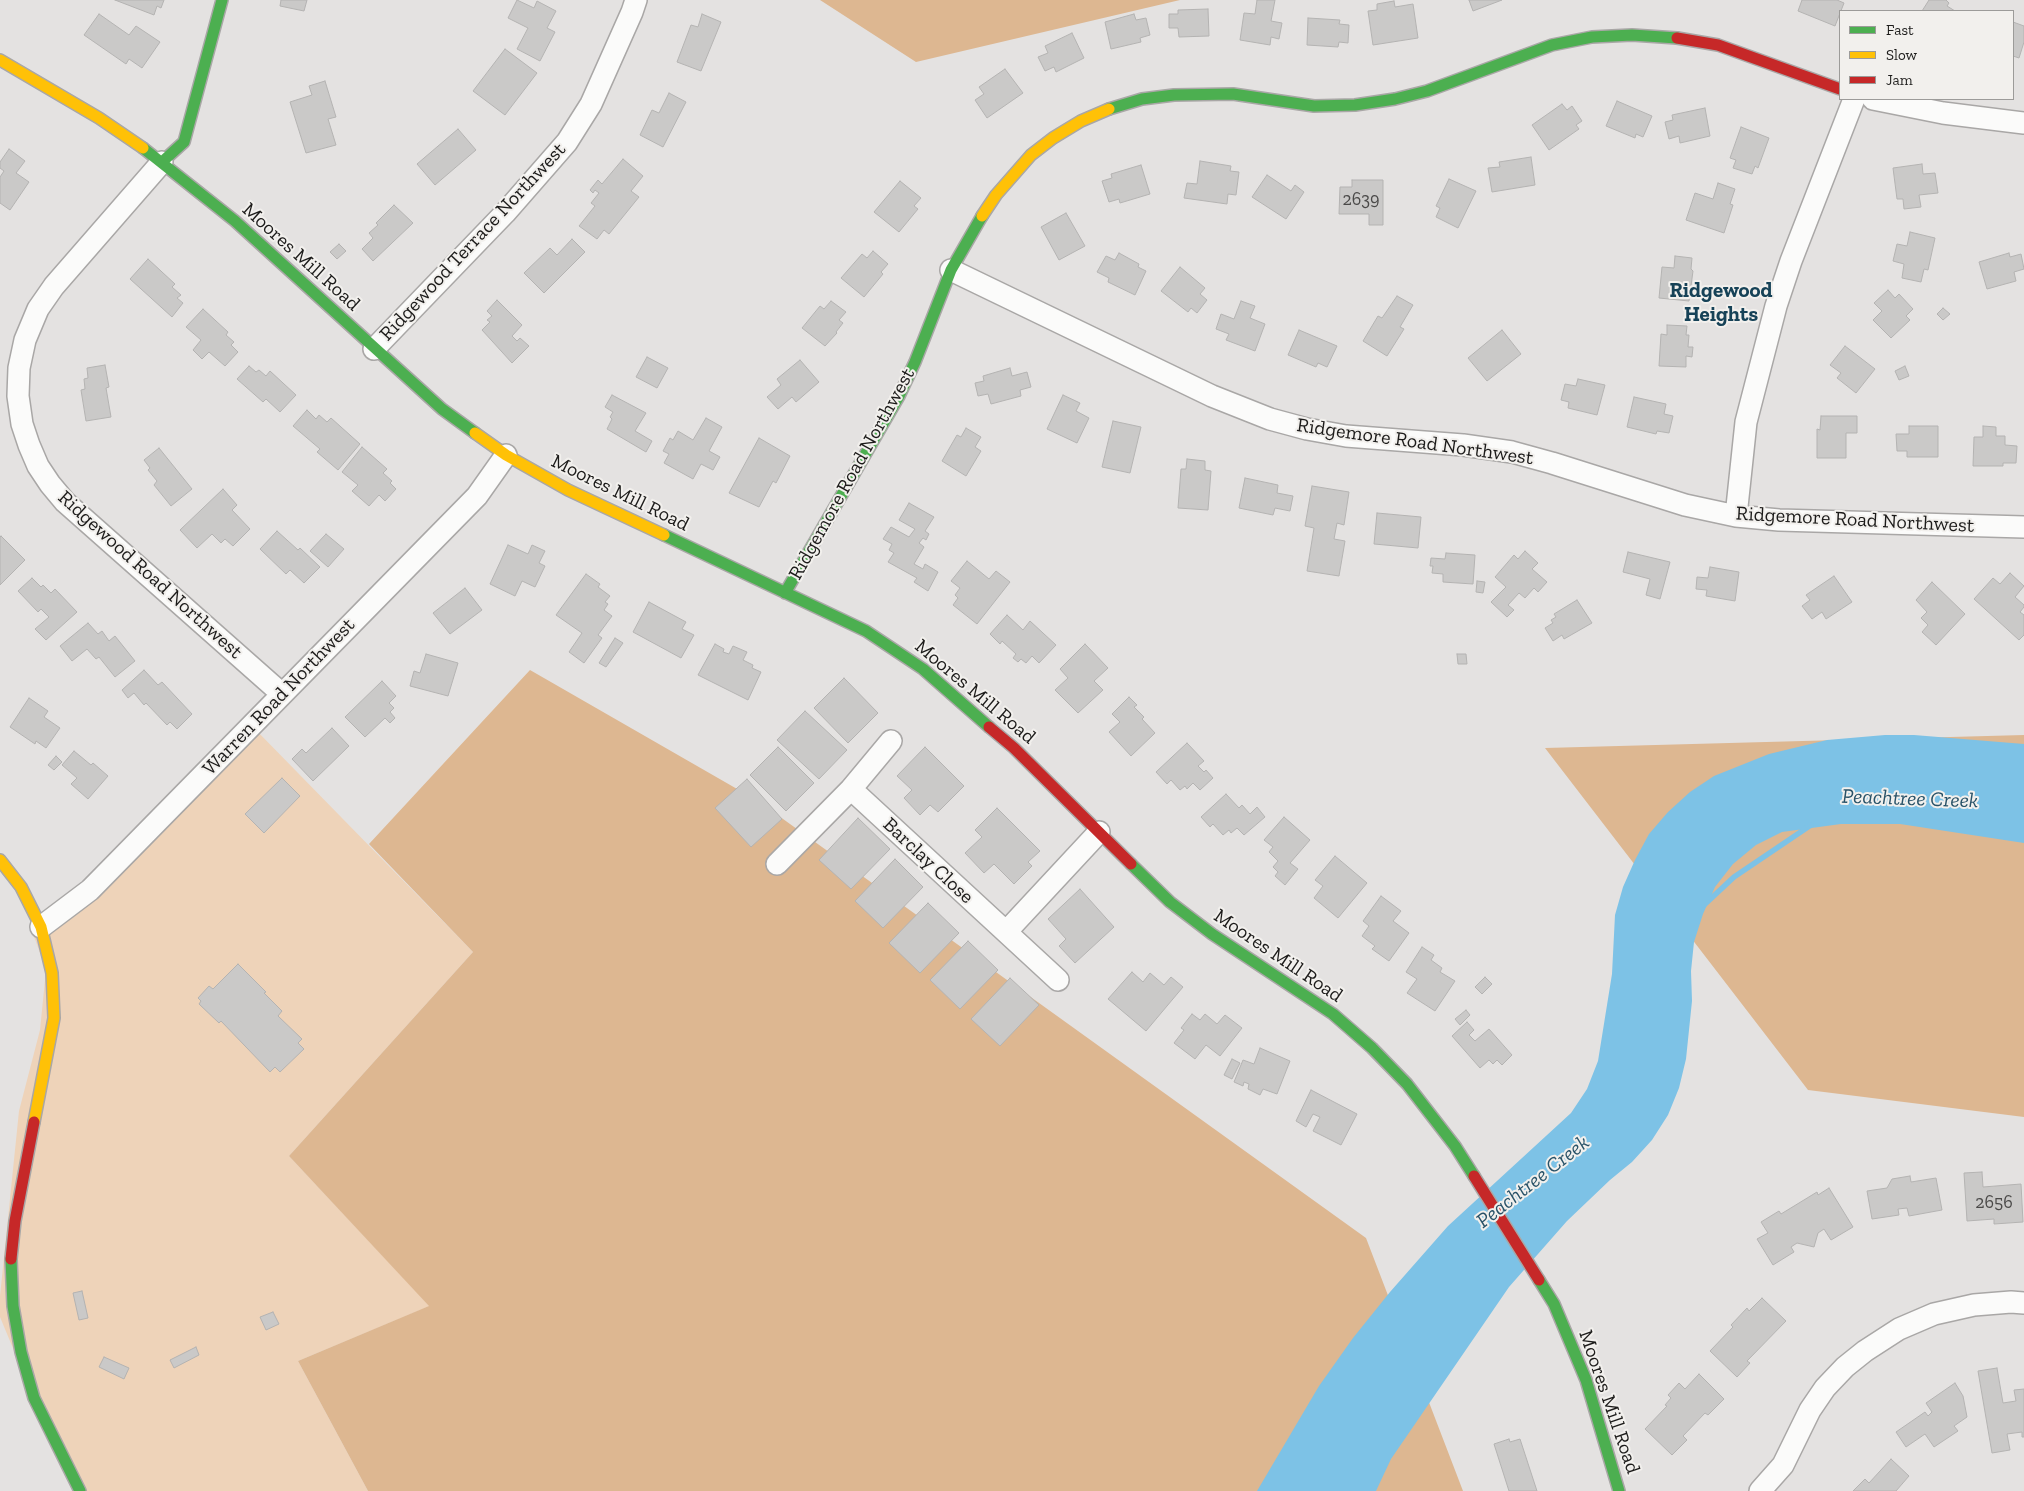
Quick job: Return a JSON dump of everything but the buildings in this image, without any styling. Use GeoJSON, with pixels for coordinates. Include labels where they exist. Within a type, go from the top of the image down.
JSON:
{"type":"FeatureCollection","features":[{"type":"Feature","properties":{"kind":"street","name":"Ridgewood Road Northwest"},"geometry":{"type":"LineString","coordinates":[[222,0],[184,142],[162,162],[54,286],[38,310],[25,340],[18,396],[22,424],[38,466],[65,502],[282,694]]}},
{"type":"Feature","properties":{"kind":"street","name":"Ridgewood Terrace Northwest"},"geometry":{"type":"LineString","coordinates":[[374,349],[505,213],[567,142],[591,104],[636,0]]}},
{"type":"Feature","properties":{"kind":"street","name":"Ridgemore Road Northwest"},"geometry":{"type":"LineString","coordinates":[[785,593],[899,396],[915,362],[951,270],[970,234],[996,195],[1031,155],[1053,138],[1081,121],[1111,108],[1142,99],[1174,95],[1233,94],[1314,106],[1355,105],[1427,91],[1552,45],[1592,38],[1632,35],[1678,38],[1718,45],[1839,89]]}},
{"type":"Feature","properties":{"kind":"street","name":"Moores Mill Road"},"geometry":{"type":"LineString","coordinates":[[0,60],[99,118],[162,162],[235,221],[442,409],[506,455],[568,490],[866,631],[924,669],[1014,748],[1170,902],[1212,934],[1333,1014],[1372,1048],[1408,1084],[1455,1146],[1554,1304],[1586,1380],[1619,1491]]}},
{"type":"Feature","properties":{"kind":"street"},"geometry":{"type":"LineString","coordinates":[[1736,516],[1746,422],[1776,306],[1790,261],[1854,100]]}},
{"type":"Feature","properties":{"kind":"street"},"geometry":{"type":"LineString","coordinates":[[1877,100],[1943,114],[2024,123]]}},
{"type":"Feature","properties":{"kind":"street","name":"Ridgemore Road Northwest"},"geometry":{"type":"LineString","coordinates":[[951,270],[1212,396],[1270,419],[1307,429],[1346,436],[1463,445],[1512,452],[1685,505],[1736,516],[1779,520],[2024,526]]}},
{"type":"Feature","properties":{"kind":"street","name":"Warren Road Northwest"},"geometry":{"type":"LineString","coordinates":[[41,927],[90,890],[477,496],[506,455]]}},
{"type":"Feature","properties":{"kind":"street"},"geometry":{"type":"LineString","coordinates":[[776,864],[851,789],[891,741]]}},
{"type":"Feature","properties":{"kind":"street","name":"Barclay Close"},"geometry":{"type":"LineString","coordinates":[[851,789],[1058,980]]}},
{"type":"Feature","properties":{"kind":"street"},"geometry":{"type":"LineString","coordinates":[[1006,932],[1099,832]]}},
{"type":"Feature","properties":{"kind":"street"},"geometry":{"type":"LineString","coordinates":[[0,860],[21,887],[41,927],[52,973],[54,1018],[15,1221],[6,1306],[34,1398],[80,1491]]}},
{"type":"Feature","properties":{"kind":"street"},"geometry":{"type":"LineString","coordinates":[[1760,1491],[1783,1465],[1810,1410],[1824,1388],[1845,1366],[1865,1350],[1899,1329],[1934,1314],[1974,1305],[2024,1303]]}},
{"type":"Feature","properties":{"kind":"shaded area"},"geometry":{"type":"Polygon","coordinates":[[[820,0],[1180,0],[916,62],[820,0]]]}},
{"type":"Feature","properties":{"kind":"shaded area"},"geometry":{"type":"Polygon","coordinates":[[[530,670],[758,801],[1366,1238],[1463,1491],[368,1491],[298,1361],[429,1306],[289,1156],[473,952],[369,844],[530,670]]]}},
{"type":"Feature","properties":{"kind":"shaded area"},"geometry":{"type":"Polygon","coordinates":[[[254,728],[473,952],[289,1156],[430,1306],[298,1361],[368,1491],[77,1491],[64,1471],[0,1317],[0,1296],[19,1111],[40,1030],[46,970],[30,925],[87,904],[254,728]]]}},
{"type":"Feature","properties":{"kind":"shaded area"},"geometry":{"type":"Polygon","coordinates":[[[2024,735],[2024,1117],[1808,1090],[1545,748],[2024,735]]]}},
{"type":"Feature","properties":{"kind":"water"},"geometry":{"type":"Polygon","coordinates":[[[1885,735],[1914,735],[2024,744],[2024,843],[1900,824],[1841,824],[1782,832],[1756,845],[1733,864],[1715,887],[1703,914],[1694,942],[1691,971],[1692,1001],[1686,1059],[1679,1088],[1668,1115],[1652,1140],[1632,1162],[1567,1221],[1509,1287],[1391,1459],[1376,1491],[1257,1491],[1319,1386],[1353,1338],[1390,1292],[1448,1226],[1571,1113],[1587,1089],[1598,1061],[1612,974],[1615,915],[1623,887],[1649,834],[1668,812],[1690,792],[1714,776],[1769,754],[1827,740],[1885,735]]]}},
{"type":"Feature","properties":{"kind":"waterway","name":"Peachtree Creek"},"geometry":{"type":"LineString","coordinates":[[1704,905],[1734,877],[1811,825]]}},
{"type":"Feature","properties":{"kind":"traffic: fast"},"geometry":{"type":"LineString","coordinates":[[162,162],[184,142],[222,0]]}},
{"type":"Feature","properties":{"kind":"traffic: fast"},"geometry":{"type":"LineString","coordinates":[[1109,109],[1142,99],[1174,95],[1233,94],[1314,106],[1355,105],[1395,99],[1427,91],[1552,45],[1592,37],[1632,35],[1677,38]]}},
{"type":"Feature","properties":{"kind":"traffic: fast"},"geometry":{"type":"LineString","coordinates":[[143,148],[235,221],[442,409],[475,433]]}},
{"type":"Feature","properties":{"kind":"traffic: fast"},"geometry":{"type":"LineString","coordinates":[[785,593],[899,396],[915,362],[951,270],[982,216]]}},
{"type":"Feature","properties":{"kind":"traffic: fast"},"geometry":{"type":"LineString","coordinates":[[664,535],[866,631],[923,669],[989,727]]}},
{"type":"Feature","properties":{"kind":"traffic: fast"},"geometry":{"type":"LineString","coordinates":[[1131,864],[1170,902],[1212,934],[1333,1014],[1372,1048],[1407,1084],[1455,1146],[1474,1176]]}},
{"type":"Feature","properties":{"kind":"traffic: fast"},"geometry":{"type":"LineString","coordinates":[[11,1259],[13,1306],[21,1352],[34,1398],[80,1491]]}},
{"type":"Feature","properties":{"kind":"traffic: fast"},"geometry":{"type":"LineString","coordinates":[[1539,1280],[1554,1304],[1586,1380],[1619,1491]]}},
{"type":"Feature","properties":{"kind":"traffic: slow"},"geometry":{"type":"LineString","coordinates":[[0,60],[99,118],[143,148]]}},
{"type":"Feature","properties":{"kind":"traffic: slow"},"geometry":{"type":"LineString","coordinates":[[982,216],[996,195],[1031,155],[1053,138],[1081,121],[1109,109]]}},
{"type":"Feature","properties":{"kind":"traffic: slow"},"geometry":{"type":"LineString","coordinates":[[475,433],[506,455],[568,490],[664,535]]}},
{"type":"Feature","properties":{"kind":"traffic: slow"},"geometry":{"type":"LineString","coordinates":[[0,860],[21,887],[41,927],[52,973],[54,1018],[34,1122]]}},
{"type":"Feature","properties":{"kind":"traffic: jam"},"geometry":{"type":"LineString","coordinates":[[1677,38],[1718,45],[1839,89]]}},
{"type":"Feature","properties":{"kind":"traffic: jam"},"geometry":{"type":"LineString","coordinates":[[989,727],[1014,748],[1131,864]]}},
{"type":"Feature","properties":{"kind":"traffic: jam"},"geometry":{"type":"LineString","coordinates":[[11,1259],[15,1221],[34,1122]]}},
{"type":"Feature","properties":{"kind":"traffic: jam"},"geometry":{"type":"LineString","coordinates":[[1474,1176],[1539,1280]]}},
{"type":"Feature","properties":{"kind":"district","name":"Ridgewood Heights"},"geometry":{"type":"Point","coordinates":[1721,303]}}]}
